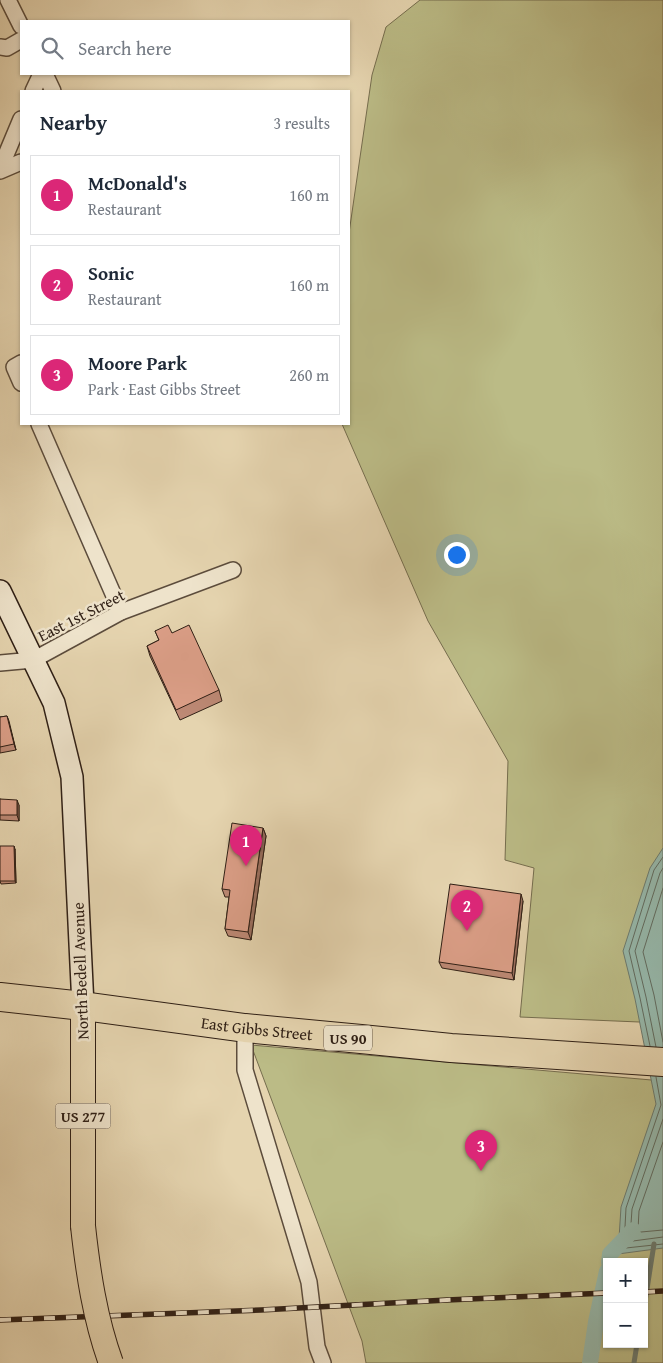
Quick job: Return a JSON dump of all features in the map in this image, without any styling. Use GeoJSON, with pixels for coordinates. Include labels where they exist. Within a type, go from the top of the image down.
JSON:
{"type":"FeatureCollection","features":[{"type":"Feature","properties":{"kind":"highway","name":"East Gibbs Street"},"geometry":{"type":"LineString","coordinates":[[0,997],[245,1028],[451,1048],[663,1062]]}},
{"type":"Feature","properties":{"kind":"main road","name":"North Bedell Avenue"},"geometry":{"type":"LineString","coordinates":[[0,591],[54,703],[72,778],[83,1006],[83,1226],[88,1275],[106,1349],[112,1363]]}},
{"type":"Feature","properties":{"kind":"street"},"geometry":{"type":"LineString","coordinates":[[8,0],[20,24]]}},
{"type":"Feature","properties":{"kind":"street"},"geometry":{"type":"LineString","coordinates":[[0,47],[7,48],[20,41]]}},
{"type":"Feature","properties":{"kind":"street"},"geometry":{"type":"LineString","coordinates":[[33,90],[41,75]]}},
{"type":"Feature","properties":{"kind":"street"},"geometry":{"type":"LineString","coordinates":[[45,75],[53,90]]}},
{"type":"Feature","properties":{"kind":"street"},"geometry":{"type":"LineString","coordinates":[[0,170],[20,122]]}},
{"type":"Feature","properties":{"kind":"street"},"geometry":{"type":"LineString","coordinates":[[0,170],[20,162]]}},
{"type":"Feature","properties":{"kind":"street"},"geometry":{"type":"LineString","coordinates":[[20,364],[14,367],[20,381]]}},
{"type":"Feature","properties":{"kind":"street"},"geometry":{"type":"LineString","coordinates":[[39,425],[121,612]]}},
{"type":"Feature","properties":{"kind":"street","name":"East 1st Street"},"geometry":{"type":"LineString","coordinates":[[0,663],[33,660],[121,612],[233,570]]}},
{"type":"Feature","properties":{"kind":"street"},"geometry":{"type":"LineString","coordinates":[[245,1028],[245,1070],[309,1282],[317,1347],[323,1363]]}},
{"type":"Feature","properties":{"kind":"green space"},"geometry":{"type":"Polygon","coordinates":[[[420,0],[663,0],[663,1023],[520,1017],[534,868],[505,860],[508,761],[428,621],[342,425],[350,425],[350,226],[372,75],[386,27],[420,0]]]}},
{"type":"Feature","properties":{"kind":"green space"},"geometry":{"type":"Polygon","coordinates":[[[251,1045],[663,1081],[663,1363],[366,1363],[362,1341],[251,1045]]]}},
{"type":"Feature","properties":{"kind":"water"},"geometry":{"type":"Polygon","coordinates":[[[663,848],[663,1248],[618,1254],[621,1207],[656,1104],[635,999],[623,951],[650,868],[663,848]]]}},
{"type":"Feature","properties":{"kind":"building"},"geometry":{"type":"Polygon","coordinates":[[[168,625],[172,633],[189,625],[219,690],[176,710],[147,646],[159,640],[155,631],[168,625]]]}},
{"type":"Feature","properties":{"kind":"building"},"geometry":{"type":"Polygon","coordinates":[[[7,716],[14,744],[0,747],[0,717],[7,716]]]}},
{"type":"Feature","properties":{"kind":"building"},"geometry":{"type":"Polygon","coordinates":[[[0,799],[17,800],[17,815],[0,815],[0,799]]]}},
{"type":"Feature","properties":{"kind":"building"},"geometry":{"type":"Polygon","coordinates":[[[232,823],[263,828],[248,932],[225,929],[230,890],[222,889],[232,823]]]}},
{"type":"Feature","properties":{"kind":"building"},"geometry":{"type":"Polygon","coordinates":[[[0,846],[14,846],[15,881],[0,881],[0,846]]]}},
{"type":"Feature","properties":{"kind":"building"},"geometry":{"type":"Polygon","coordinates":[[[450,884],[521,894],[512,973],[439,962],[450,884]]]}},
{"type":"Feature","properties":{"kind":"waterway"},"geometry":{"type":"LineString","coordinates":[[610,1258],[610,1254],[633,1230]]}},
{"type":"Feature","properties":{"kind":"waterway"},"geometry":{"type":"LineString","coordinates":[[645,1303],[654,1244]]}},
{"type":"Feature","properties":{"kind":"waterway"},"geometry":{"type":"LineString","coordinates":[[590,1363],[603,1290]]}},
{"type":"Feature","properties":{"kind":"waterway"},"geometry":{"type":"LineString","coordinates":[[634,1363],[636,1348]]}},
{"type":"Feature","properties":{"kind":"railway"},"geometry":{"type":"LineString","coordinates":[[648,1292],[663,1291]]}},
{"type":"Feature","properties":{"kind":"railway"},"geometry":{"type":"LineString","coordinates":[[0,1320],[261,1310],[603,1293]]}},
{"type":"Feature","properties":{"kind":"place","name":"McDonald's"},"geometry":{"type":"Point","coordinates":[246,866]}},
{"type":"Feature","properties":{"kind":"place","name":"Sonic"},"geometry":{"type":"Point","coordinates":[467,931]}},
{"type":"Feature","properties":{"kind":"place","name":"Moore Park"},"geometry":{"type":"Point","coordinates":[481,1171]}}]}
